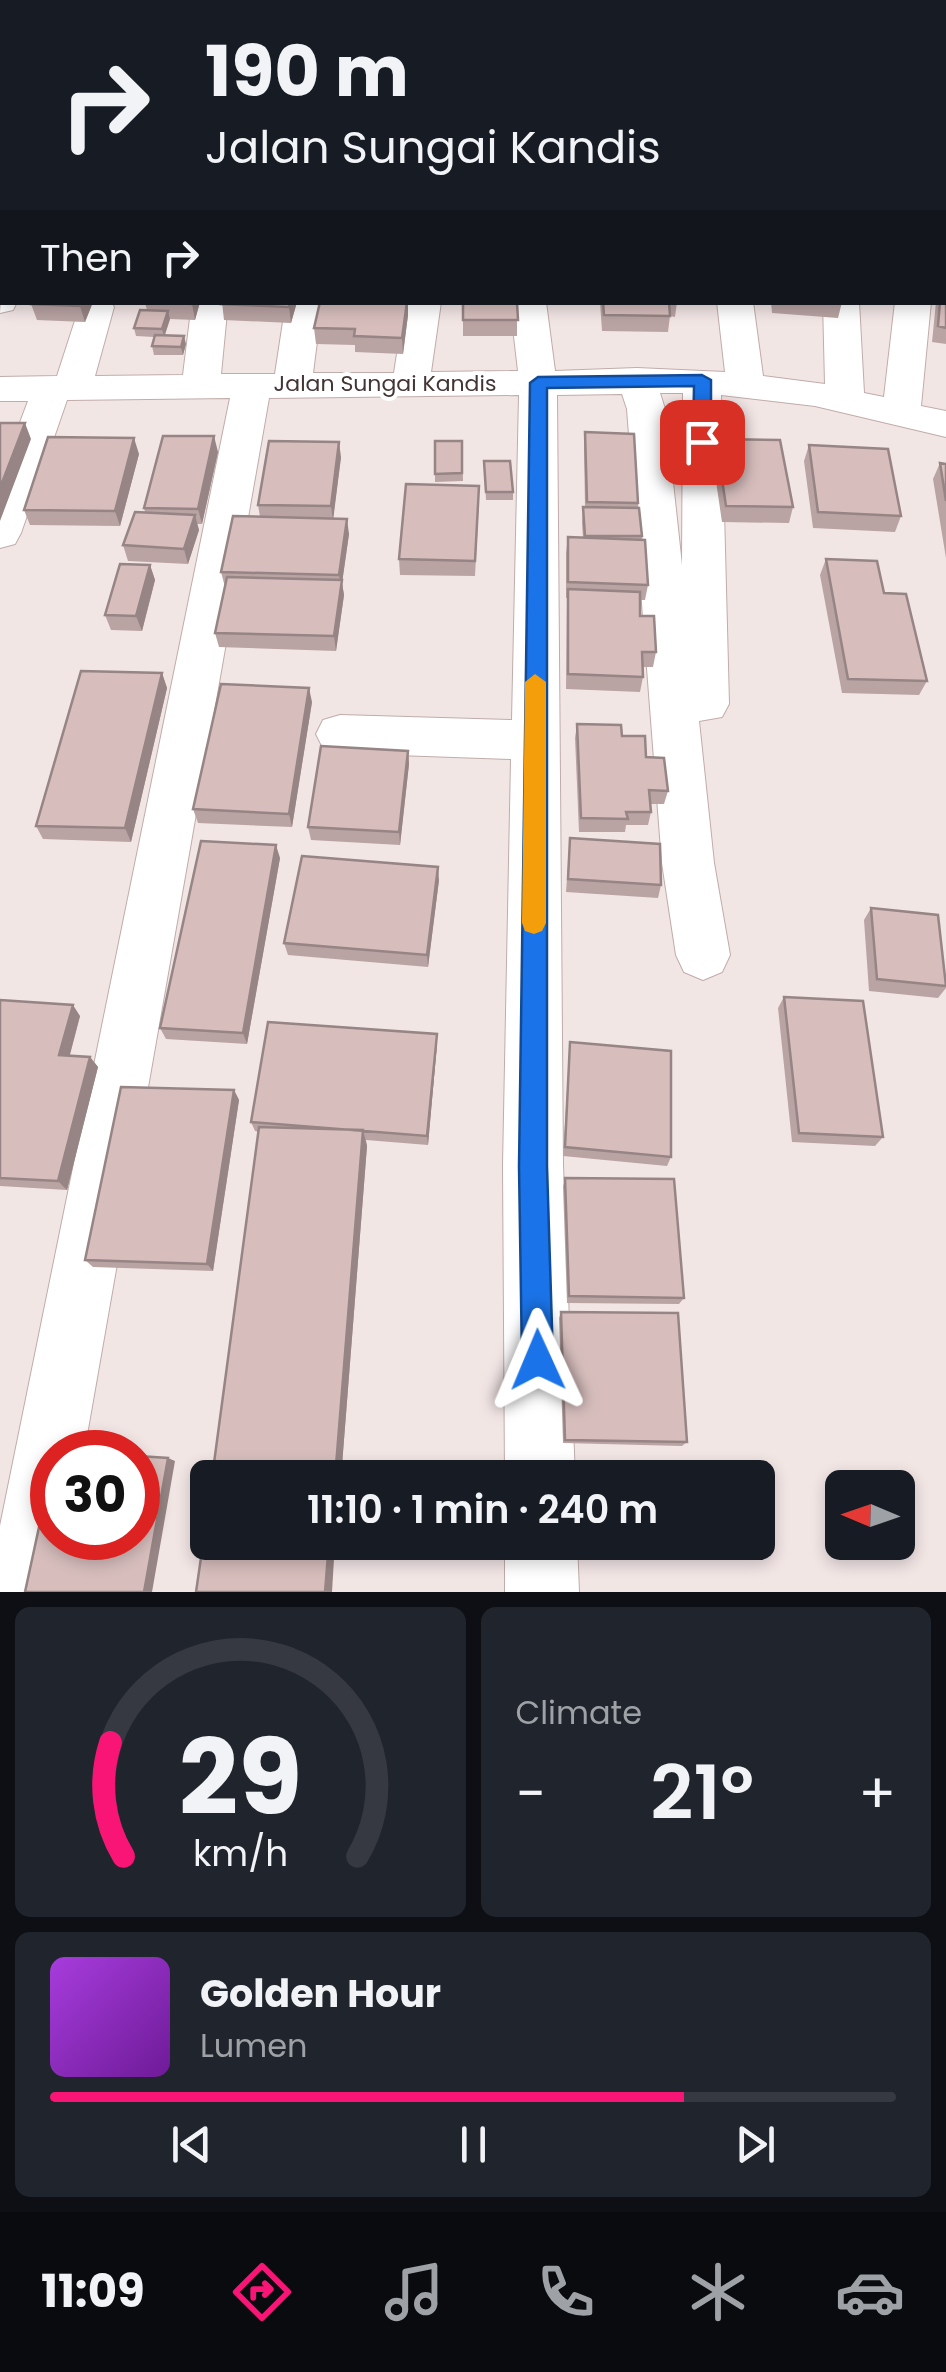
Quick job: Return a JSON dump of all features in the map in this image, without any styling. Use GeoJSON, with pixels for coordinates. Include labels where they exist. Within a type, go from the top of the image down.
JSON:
{"type":"FeatureCollection","features":[{"type":"Feature","properties":{"kind":"street"},"geometry":{"type":"LineString","coordinates":[[211,305],[248,384]]}},
{"type":"Feature","properties":{"kind":"street"},"geometry":{"type":"LineString","coordinates":[[22,1592],[248,384],[302,305]]}},
{"type":"Feature","properties":{"kind":"street"},"geometry":{"type":"LineString","coordinates":[[411,383],[423,305]]}},
{"type":"Feature","properties":{"kind":"street"},"geometry":{"type":"LineString","coordinates":[[528,305],[538,383],[533,1166],[540,1460]]}},
{"type":"Feature","properties":{"kind":"street"},"geometry":{"type":"LineString","coordinates":[[637,380],[646,409],[688,862],[713,949],[706,780],[723,382],[735,305]]}},
{"type":"Feature","properties":{"kind":"street"},"geometry":{"type":"LineString","coordinates":[[842,305],[845,401]]}},
{"type":"Feature","properties":{"kind":"street"},"geometry":{"type":"LineString","coordinates":[[901,414],[912,305]]}},
{"type":"Feature","properties":{"kind":"street"},"geometry":{"type":"LineString","coordinates":[[0,533],[96,307]]}},
{"type":"Feature","properties":{"kind":"street","name":"Jalan Sungai Kandis"},"geometry":{"type":"LineString","coordinates":[[0,389],[723,382],[845,401],[946,424]]}},
{"type":"Feature","properties":{"kind":"street"},"geometry":{"type":"LineString","coordinates":[[340,734],[535,740]]}},
{"type":"Feature","properties":{"kind":"street"},"geometry":{"type":"LineString","coordinates":[[542,1560],[542,1592]]}},
{"type":"Feature","properties":{"kind":"building"},"geometry":{"type":"Polygon","coordinates":[[[319,305],[407,305],[402,338],[354,336],[355,329],[314,328],[319,305]]]}},
{"type":"Feature","properties":{"kind":"building"},"geometry":{"type":"Polygon","coordinates":[[[463,305],[517,305],[518,320],[463,320],[463,305]]]}},
{"type":"Feature","properties":{"kind":"building"},"geometry":{"type":"Polygon","coordinates":[[[603,305],[669,305],[670,316],[604,315],[603,305]]]}},
{"type":"Feature","properties":{"kind":"building"},"geometry":{"type":"Polygon","coordinates":[[[940,305],[946,305],[946,328],[938,326],[940,305]]]}},
{"type":"Feature","properties":{"kind":"building"},"geometry":{"type":"Polygon","coordinates":[[[140,310],[168,311],[162,329],[134,328],[140,310]]]}},
{"type":"Feature","properties":{"kind":"building"},"geometry":{"type":"Polygon","coordinates":[[[155,335],[184,336],[181,347],[152,346],[155,335]]]}},
{"type":"Feature","properties":{"kind":"building"},"geometry":{"type":"Polygon","coordinates":[[[0,423],[25,423],[0,488],[0,423]]]}},
{"type":"Feature","properties":{"kind":"building"},"geometry":{"type":"Polygon","coordinates":[[[585,432],[634,434],[638,503],[587,502],[585,432]]]}},
{"type":"Feature","properties":{"kind":"building"},"geometry":{"type":"Polygon","coordinates":[[[163,436],[214,436],[198,509],[144,508],[163,436]]]}},
{"type":"Feature","properties":{"kind":"building"},"geometry":{"type":"Polygon","coordinates":[[[48,437],[134,438],[115,511],[24,510],[48,437]]]}},
{"type":"Feature","properties":{"kind":"building"},"geometry":{"type":"Polygon","coordinates":[[[716,439],[780,440],[793,507],[726,506],[716,439]]]}},
{"type":"Feature","properties":{"kind":"building"},"geometry":{"type":"Polygon","coordinates":[[[269,441],[339,442],[331,506],[258,505],[269,441]]]}},
{"type":"Feature","properties":{"kind":"building"},"geometry":{"type":"Polygon","coordinates":[[[435,441],[462,441],[462,473],[435,474],[435,441]]]}},
{"type":"Feature","properties":{"kind":"building"},"geometry":{"type":"Polygon","coordinates":[[[809,445],[888,449],[901,516],[818,512],[809,445]]]}},
{"type":"Feature","properties":{"kind":"building"},"geometry":{"type":"Polygon","coordinates":[[[484,461],[510,461],[513,492],[486,492],[484,461]]]}},
{"type":"Feature","properties":{"kind":"building"},"geometry":{"type":"Polygon","coordinates":[[[940,463],[946,464],[946,501],[940,463]]]}},
{"type":"Feature","properties":{"kind":"building"},"geometry":{"type":"Polygon","coordinates":[[[406,484],[479,486],[475,561],[399,559],[406,484]]]}},
{"type":"Feature","properties":{"kind":"building"},"geometry":{"type":"Polygon","coordinates":[[[583,507],[639,508],[642,536],[585,536],[583,507]]]}},
{"type":"Feature","properties":{"kind":"building"},"geometry":{"type":"Polygon","coordinates":[[[135,512],[195,515],[184,549],[123,545],[135,512]]]}},
{"type":"Feature","properties":{"kind":"building"},"geometry":{"type":"Polygon","coordinates":[[[233,516],[347,519],[339,575],[221,572],[233,516]]]}},
{"type":"Feature","properties":{"kind":"building"},"geometry":{"type":"Polygon","coordinates":[[[568,537],[645,540],[648,585],[568,582],[568,537]]]}},
{"type":"Feature","properties":{"kind":"building"},"geometry":{"type":"Polygon","coordinates":[[[826,559],[877,561],[884,593],[906,594],[927,681],[848,679],[826,559]]]}},
{"type":"Feature","properties":{"kind":"building"},"geometry":{"type":"Polygon","coordinates":[[[120,564],[150,565],[136,616],[105,615],[120,564]]]}},
{"type":"Feature","properties":{"kind":"building"},"geometry":{"type":"Polygon","coordinates":[[[227,577],[342,580],[334,636],[215,633],[227,577]]]}},
{"type":"Feature","properties":{"kind":"building"},"geometry":{"type":"Polygon","coordinates":[[[568,589],[640,592],[640,616],[654,616],[656,652],[642,652],[643,677],[568,674],[568,589]]]}},
{"type":"Feature","properties":{"kind":"building"},"geometry":{"type":"Polygon","coordinates":[[[81,671],[162,673],[125,828],[36,826],[81,671]]]}},
{"type":"Feature","properties":{"kind":"building"},"geometry":{"type":"Polygon","coordinates":[[[221,684],[309,688],[289,814],[193,809],[221,684]]]}},
{"type":"Feature","properties":{"kind":"building"},"geometry":{"type":"Polygon","coordinates":[[[577,724],[621,725],[622,736],[645,736],[646,757],[664,758],[668,791],[649,790],[651,812],[626,812],[628,819],[581,818],[577,724]]]}},
{"type":"Feature","properties":{"kind":"building"},"geometry":{"type":"Polygon","coordinates":[[[321,746],[408,751],[399,832],[308,827],[321,746]]]}},
{"type":"Feature","properties":{"kind":"building"},"geometry":{"type":"Polygon","coordinates":[[[570,838],[660,844],[661,885],[568,879],[570,838]]]}},
{"type":"Feature","properties":{"kind":"building"},"geometry":{"type":"Polygon","coordinates":[[[201,841],[276,845],[243,1033],[160,1028],[201,841]]]}},
{"type":"Feature","properties":{"kind":"building"},"geometry":{"type":"Polygon","coordinates":[[[302,856],[438,867],[427,955],[284,943],[302,856]]]}},
{"type":"Feature","properties":{"kind":"building"},"geometry":{"type":"Polygon","coordinates":[[[871,908],[938,915],[946,986],[877,979],[871,908]]]}},
{"type":"Feature","properties":{"kind":"building"},"geometry":{"type":"Polygon","coordinates":[[[784,997],[863,1001],[883,1137],[799,1133],[784,997]]]}},
{"type":"Feature","properties":{"kind":"building"},"geometry":{"type":"Polygon","coordinates":[[[0,1000],[73,1005],[59,1055],[90,1057],[58,1181],[0,1178],[0,1000]]]}},
{"type":"Feature","properties":{"kind":"building"},"geometry":{"type":"Polygon","coordinates":[[[268,1022],[437,1034],[427,1136],[251,1122],[268,1022]]]}},
{"type":"Feature","properties":{"kind":"building"},"geometry":{"type":"Polygon","coordinates":[[[570,1042],[671,1051],[671,1157],[565,1147],[570,1042]]]}},
{"type":"Feature","properties":{"kind":"building"},"geometry":{"type":"Polygon","coordinates":[[[121,1087],[234,1090],[207,1264],[85,1260],[121,1087]]]}},
{"type":"Feature","properties":{"kind":"building"},"geometry":{"type":"Polygon","coordinates":[[[259,1127],[363,1130],[336,1460],[214,1460],[259,1127]]]}},
{"type":"Feature","properties":{"kind":"building"},"geometry":{"type":"Polygon","coordinates":[[[565,1178],[674,1179],[684,1298],[569,1296],[565,1178]]]}},
{"type":"Feature","properties":{"kind":"building"},"geometry":{"type":"Polygon","coordinates":[[[561,1312],[678,1313],[687,1442],[565,1440],[561,1312]]]}},
{"type":"Feature","properties":{"kind":"building"},"geometry":{"type":"Polygon","coordinates":[[[160,1457],[168,1458],[160,1503],[160,1457]]]}},
{"type":"Feature","properties":{"kind":"building"},"geometry":{"type":"Polygon","coordinates":[[[32,1560],[150,1560],[144,1592],[25,1592],[32,1560]]]}},
{"type":"Feature","properties":{"kind":"building"},"geometry":{"type":"Polygon","coordinates":[[[201,1560],[328,1560],[325,1592],[196,1592],[201,1560]]]}},
{"type":"Feature","properties":{"kind":"slow traffic"},"geometry":{"type":"LineString","coordinates":[[534,923],[535,682]]}},
{"type":"Feature","properties":{"kind":"route"},"geometry":{"type":"LineString","coordinates":[[538,1360],[533,1166],[538,383],[702,380],[702,442]]}}]}
